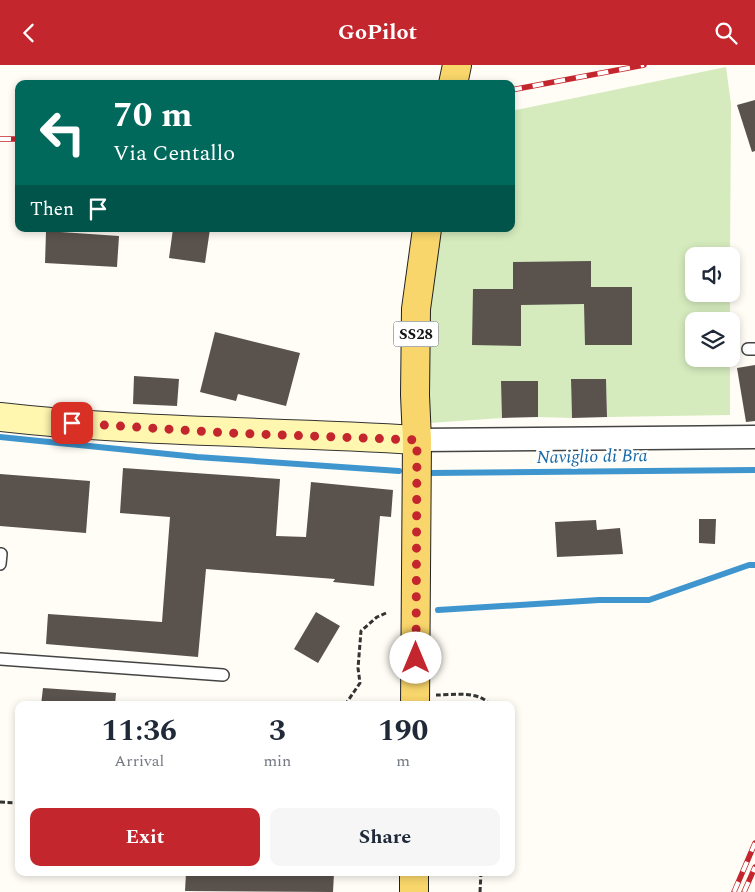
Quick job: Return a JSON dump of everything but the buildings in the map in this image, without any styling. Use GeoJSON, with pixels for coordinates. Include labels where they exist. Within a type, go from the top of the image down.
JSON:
{"type":"FeatureCollection","features":[{"type":"Feature","properties":{"kind":"main road"},"geometry":{"type":"LineString","coordinates":[[454,80],[457,65]]}},
{"type":"Feature","properties":{"kind":"main road","name":"SS28"},"geometry":{"type":"LineString","coordinates":[[415,700],[416,309],[427,232]]}},
{"type":"Feature","properties":{"kind":"main road"},"geometry":{"type":"LineString","coordinates":[[0,417],[46,422],[229,433],[417,440]]}},
{"type":"Feature","properties":{"kind":"main road"},"geometry":{"type":"LineString","coordinates":[[414,876],[414,892]]}},
{"type":"Feature","properties":{"kind":"street"},"geometry":{"type":"LineString","coordinates":[[417,440],[755,437]]}},
{"type":"Feature","properties":{"kind":"lane"},"geometry":{"type":"LineString","coordinates":[[0,564],[1,554]]}},
{"type":"Feature","properties":{"kind":"lane"},"geometry":{"type":"LineString","coordinates":[[0,659],[223,675]]}},
{"type":"Feature","properties":{"kind":"path"},"geometry":{"type":"LineString","coordinates":[[347,701],[360,683],[358,668],[361,631],[377,617],[386,613]]}},
{"type":"Feature","properties":{"kind":"path"},"geometry":{"type":"LineString","coordinates":[[415,700],[473,695],[487,701]]}},
{"type":"Feature","properties":{"kind":"path"},"geometry":{"type":"LineString","coordinates":[[0,802],[15,803]]}},
{"type":"Feature","properties":{"kind":"path"},"geometry":{"type":"LineString","coordinates":[[480,876],[480,892]]}},
{"type":"Feature","properties":{"kind":"green space"},"geometry":{"type":"Polygon","coordinates":[[[726,67],[731,104],[730,247],[685,247],[685,302],[730,302],[730,312],[685,312],[685,367],[730,367],[730,415],[607,417],[606,379],[571,379],[572,418],[538,417],[538,381],[502,381],[502,418],[429,423],[428,295],[440,232],[515,232],[515,110],[726,67]]]}},
{"type":"Feature","properties":{"kind":"waterway","name":"Naviglio di Bra"},"geometry":{"type":"LineString","coordinates":[[0,437],[197,457],[399,471]]}},
{"type":"Feature","properties":{"kind":"waterway","name":"Naviglio di Bra"},"geometry":{"type":"LineString","coordinates":[[430,473],[755,470]]}},
{"type":"Feature","properties":{"kind":"waterway"},"geometry":{"type":"LineString","coordinates":[[438,610],[599,600],[649,600],[749,565],[755,565]]}},
{"type":"Feature","properties":{"kind":"railway"},"geometry":{"type":"LineString","coordinates":[[515,89],[644,65]]}},
{"type":"Feature","properties":{"kind":"railway"},"geometry":{"type":"LineString","coordinates":[[0,139],[15,139]]}},
{"type":"Feature","properties":{"kind":"railway"},"geometry":{"type":"LineString","coordinates":[[734,892],[755,843]]}},
{"type":"Feature","properties":{"kind":"railway"},"geometry":{"type":"LineString","coordinates":[[744,892],[755,867]]}},
{"type":"Feature","properties":{"kind":"route"},"geometry":{"type":"LineString","coordinates":[[72,423],[229,433],[417,440],[416,658]]}}]}
